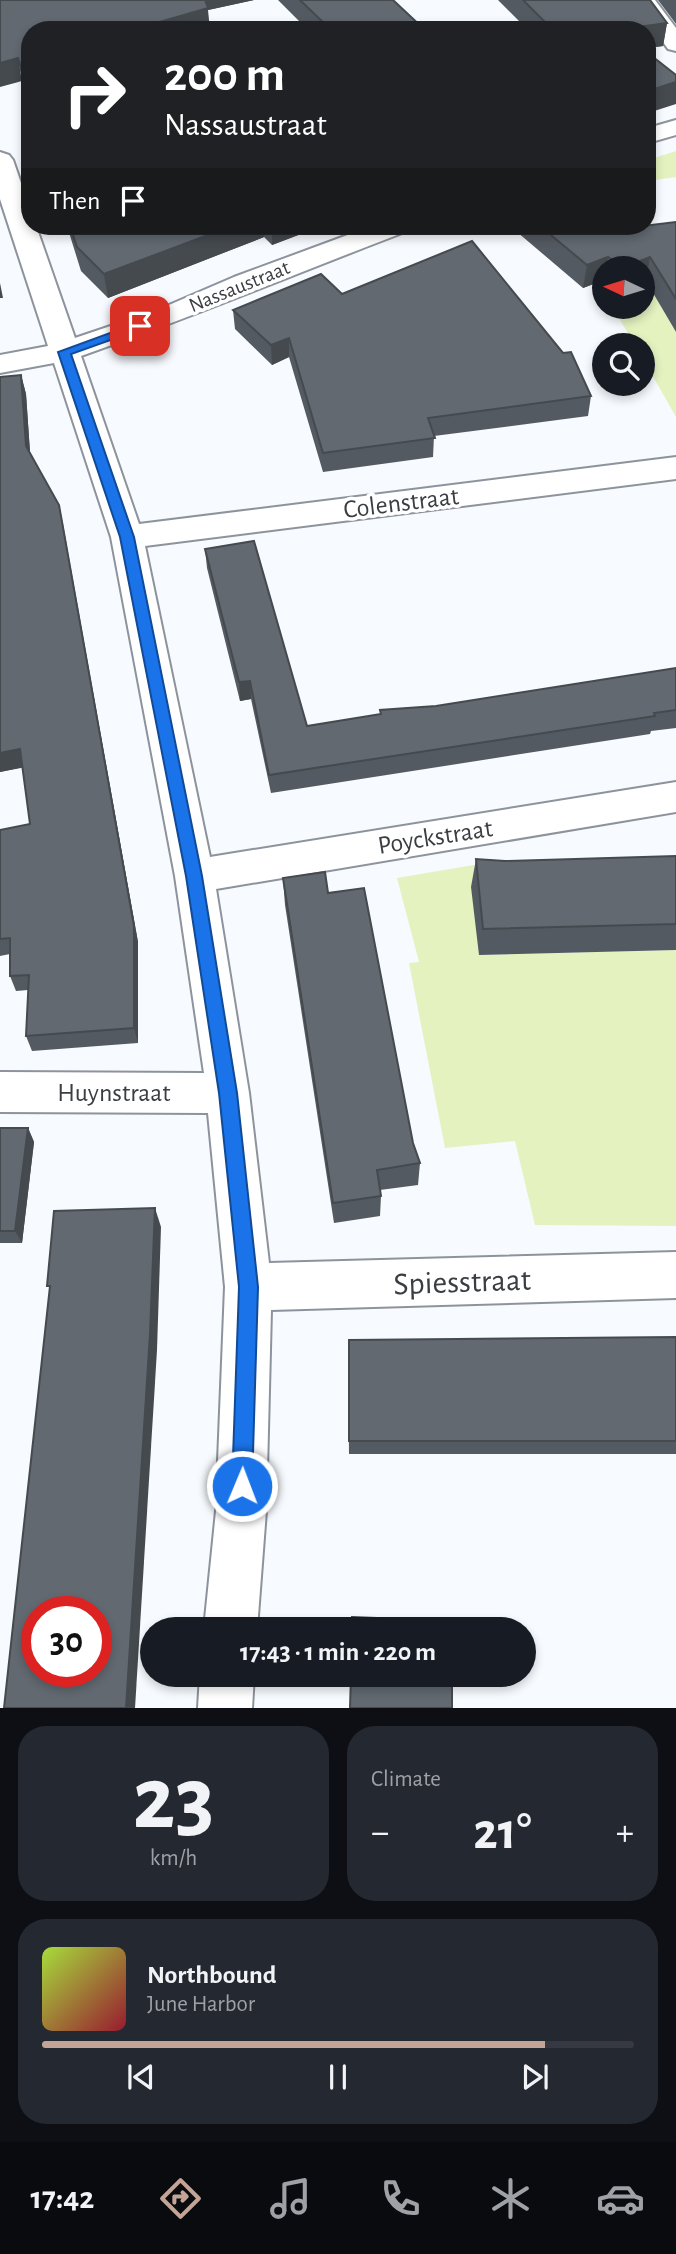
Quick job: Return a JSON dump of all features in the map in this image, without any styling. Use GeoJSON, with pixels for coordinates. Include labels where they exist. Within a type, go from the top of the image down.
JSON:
{"type":"FeatureCollection","features":[{"type":"Feature","properties":{"kind":"street"},"geometry":{"type":"LineString","coordinates":[[644,0],[676,44]]}},
{"type":"Feature","properties":{"kind":"street"},"geometry":{"type":"LineString","coordinates":[[656,133],[676,127]]}},
{"type":"Feature","properties":{"kind":"street"},"geometry":{"type":"LineString","coordinates":[[0,160],[21,223]]}},
{"type":"Feature","properties":{"kind":"street"},"geometry":{"type":"LineString","coordinates":[[25,235],[127,537],[194,876],[228,1093],[248,1287],[242,1511],[232,1617]]}},
{"type":"Feature","properties":{"kind":"street","name":"Nassaustraat"},"geometry":{"type":"LineString","coordinates":[[0,365],[64,352],[165,317],[244,283],[372,235]]}},
{"type":"Feature","properties":{"kind":"street","name":"Colenstraat"},"geometry":{"type":"LineString","coordinates":[[127,537],[676,468]]}},
{"type":"Feature","properties":{"kind":"street","name":"Poyckstraat"},"geometry":{"type":"LineString","coordinates":[[194,876],[676,797]]}},
{"type":"Feature","properties":{"kind":"street","name":"Huynstraat"},"geometry":{"type":"LineString","coordinates":[[0,1092],[228,1093]]}},
{"type":"Feature","properties":{"kind":"street","name":"Spiesstraat"},"geometry":{"type":"LineString","coordinates":[[248,1287],[676,1275]]}},
{"type":"Feature","properties":{"kind":"street"},"geometry":{"type":"LineString","coordinates":[[225,1708],[226,1687]]}},
{"type":"Feature","properties":{"kind":"green space"},"geometry":{"type":"Polygon","coordinates":[[[676,151],[676,177],[656,180],[656,157],[676,151]]]}},
{"type":"Feature","properties":{"kind":"green space"},"geometry":{"type":"Polygon","coordinates":[[[655,296],[676,332],[676,417],[655,380],[655,333],[628,333],[620,319],[655,319],[655,296]]]}},
{"type":"Feature","properties":{"kind":"green space"},"geometry":{"type":"Polygon","coordinates":[[[491,862],[479,955],[676,950],[676,1226],[535,1225],[515,1141],[445,1148],[409,963],[419,962],[397,878],[491,862]]]}},
{"type":"Feature","properties":{"kind":"building"},"geometry":{"type":"Polygon","coordinates":[[[0,0],[205,0],[208,8],[163,21],[21,21],[21,68],[18,58],[0,63],[0,0]]]}},
{"type":"Feature","properties":{"kind":"building"},"geometry":{"type":"Polygon","coordinates":[[[300,0],[393,0],[415,21],[322,21],[300,0]]]}},
{"type":"Feature","properties":{"kind":"building"},"geometry":{"type":"Polygon","coordinates":[[[523,0],[650,0],[667,23],[656,25],[656,21],[544,21],[523,0]]]}},
{"type":"Feature","properties":{"kind":"building"},"geometry":{"type":"Polygon","coordinates":[[[656,59],[676,75],[676,82],[656,88],[656,59]]]}},
{"type":"Feature","properties":{"kind":"building"},"geometry":{"type":"Polygon","coordinates":[[[676,222],[676,299],[655,265],[655,256],[592,256],[592,263],[587,265],[551,235],[656,235],[656,224],[676,222]]]}},
{"type":"Feature","properties":{"kind":"building"},"geometry":{"type":"Polygon","coordinates":[[[73,235],[208,235],[104,274],[77,247],[73,235]]]}},
{"type":"Feature","properties":{"kind":"building"},"geometry":{"type":"Polygon","coordinates":[[[472,241],[563,353],[571,352],[591,396],[428,418],[435,438],[323,453],[289,338],[271,345],[233,310],[321,274],[342,294],[472,241]]]}},
{"type":"Feature","properties":{"kind":"building"},"geometry":{"type":"Polygon","coordinates":[[[21,375],[26,446],[59,505],[134,926],[134,1028],[26,1036],[29,975],[10,976],[10,938],[0,939],[0,830],[30,824],[20,749],[0,753],[0,377],[21,375]]]}},
{"type":"Feature","properties":{"kind":"building"},"geometry":{"type":"Polygon","coordinates":[[[254,541],[307,726],[381,714],[380,710],[436,706],[676,668],[676,710],[654,713],[655,716],[269,775],[250,681],[239,682],[205,549],[254,541]]]}},
{"type":"Feature","properties":{"kind":"building"},"geometry":{"type":"Polygon","coordinates":[[[676,856],[676,924],[483,929],[476,859],[505,861],[676,856]]]}},
{"type":"Feature","properties":{"kind":"building"},"geometry":{"type":"Polygon","coordinates":[[[325,872],[328,893],[364,888],[413,1143],[420,1163],[377,1170],[381,1196],[333,1203],[283,878],[325,872]]]}},
{"type":"Feature","properties":{"kind":"building"},"geometry":{"type":"Polygon","coordinates":[[[0,1128],[28,1128],[15,1231],[0,1231],[0,1128]]]}},
{"type":"Feature","properties":{"kind":"building"},"geometry":{"type":"Polygon","coordinates":[[[155,1208],[150,1334],[126,1708],[4,1708],[50,1286],[47,1286],[54,1211],[155,1208]]]}},
{"type":"Feature","properties":{"kind":"building"},"geometry":{"type":"Polygon","coordinates":[[[676,1337],[676,1441],[349,1441],[349,1340],[676,1337]]]}},
{"type":"Feature","properties":{"kind":"building"},"geometry":{"type":"Polygon","coordinates":[[[351,1687],[452,1687],[452,1708],[350,1708],[351,1687]]]}},
{"type":"Feature","properties":{"kind":"route"},"geometry":{"type":"LineString","coordinates":[[140,326],[64,352],[127,537],[194,876],[228,1093],[248,1287],[242,1486]]}}]}
